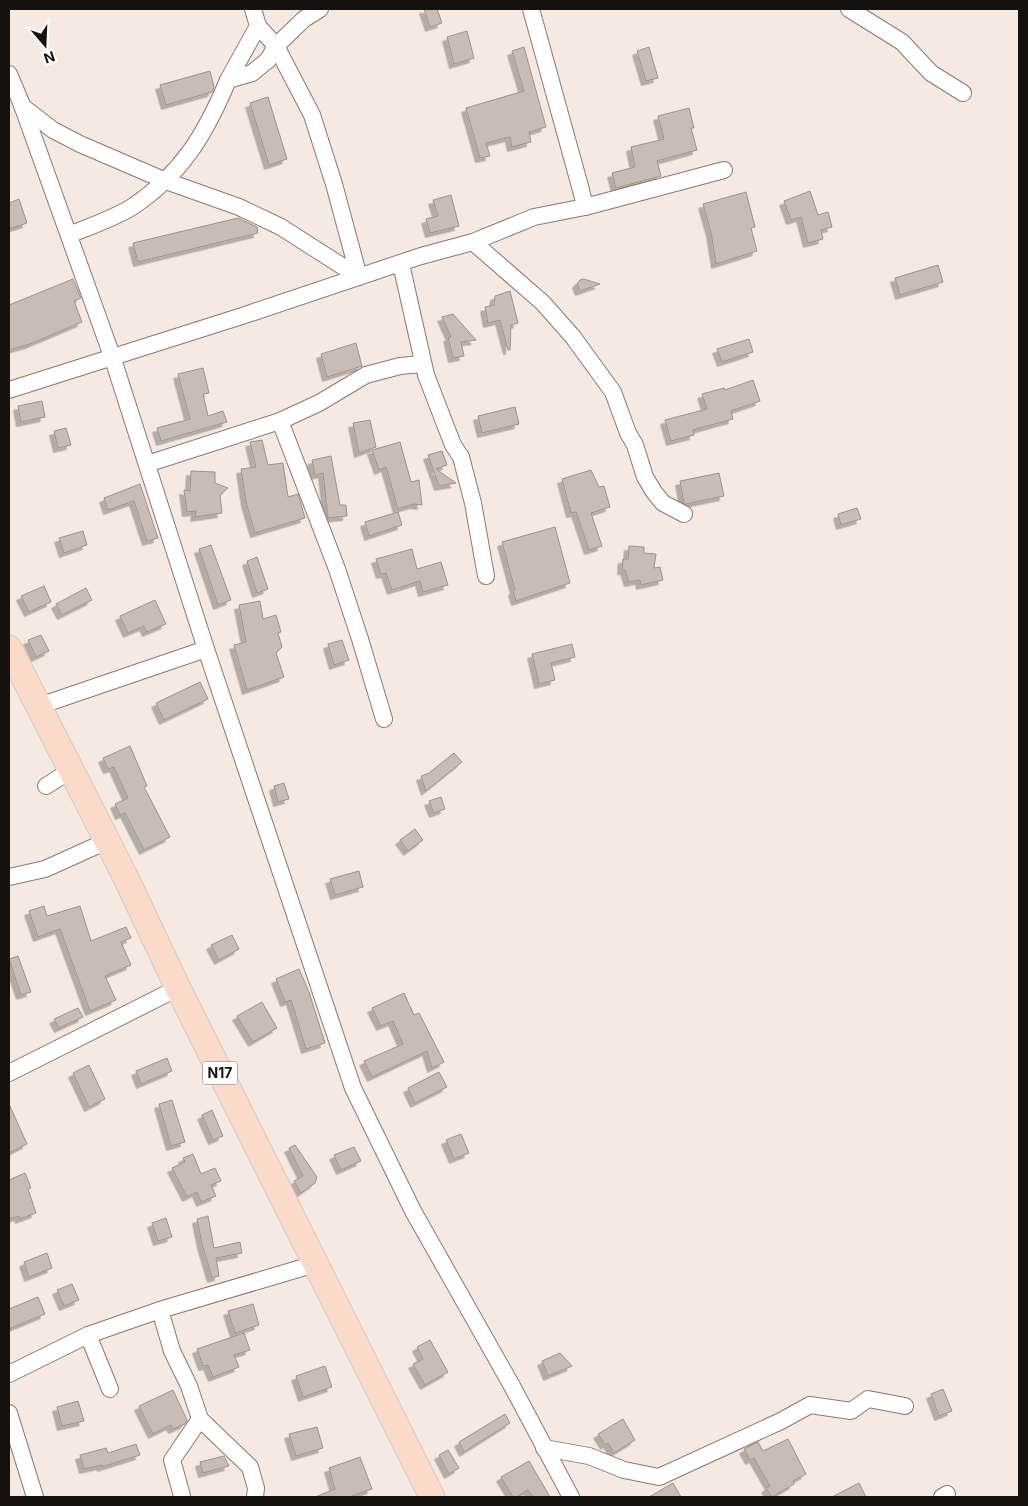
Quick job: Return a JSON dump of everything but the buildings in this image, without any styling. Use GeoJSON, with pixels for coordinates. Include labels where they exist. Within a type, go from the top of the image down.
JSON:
{"type":"FeatureCollection","features":[{"type":"Feature","properties":{"kind":"main road","name":"N17"},"geometry":{"type":"LineString","coordinates":[[9,648],[107,841],[178,988],[432,1497]]}},
{"type":"Feature","properties":{"kind":"street"},"geometry":{"type":"LineString","coordinates":[[253,9],[258,26],[276,46],[296,88],[312,115],[334,184],[359,277]]}},
{"type":"Feature","properties":{"kind":"street"},"geometry":{"type":"LineString","coordinates":[[228,80],[252,73],[268,60],[276,46],[304,19],[320,9]]}},
{"type":"Feature","properties":{"kind":"street"},"geometry":{"type":"LineString","coordinates":[[531,9],[585,207]]}},
{"type":"Feature","properties":{"kind":"street"},"geometry":{"type":"LineString","coordinates":[[850,9],[902,42],[931,72],[963,93]]}},
{"type":"Feature","properties":{"kind":"street"},"geometry":{"type":"LineString","coordinates":[[69,235],[132,208],[166,181],[196,146],[214,113],[228,80],[258,26]]}},
{"type":"Feature","properties":{"kind":"street"},"geometry":{"type":"LineString","coordinates":[[9,74],[22,105],[112,356],[206,649],[353,1088],[418,1219],[512,1386],[571,1497]]}},
{"type":"Feature","properties":{"kind":"street"},"geometry":{"type":"LineString","coordinates":[[22,105],[53,130],[80,144],[166,181],[260,216],[281,227],[359,277]]}},
{"type":"Feature","properties":{"kind":"street"},"geometry":{"type":"LineString","coordinates":[[9,390],[421,256],[474,242],[534,217],[585,207],[724,170]]}},
{"type":"Feature","properties":{"kind":"street"},"geometry":{"type":"LineString","coordinates":[[474,242],[543,303],[573,337],[613,392],[628,433],[635,445],[645,476],[654,492],[663,503],[684,514]]}},
{"type":"Feature","properties":{"kind":"street"},"geometry":{"type":"LineString","coordinates":[[400,264],[423,364],[453,445],[460,456],[473,502],[486,576]]}},
{"type":"Feature","properties":{"kind":"street"},"geometry":{"type":"LineString","coordinates":[[147,464],[280,422],[319,403],[366,375],[400,366],[423,364]]}},
{"type":"Feature","properties":{"kind":"street"},"geometry":{"type":"LineString","coordinates":[[280,422],[337,569],[384,719]]}},
{"type":"Feature","properties":{"kind":"street"},"geometry":{"type":"LineString","coordinates":[[39,706],[206,649]]}},
{"type":"Feature","properties":{"kind":"street"},"geometry":{"type":"LineString","coordinates":[[46,786],[71,770]]}},
{"type":"Feature","properties":{"kind":"street"},"geometry":{"type":"LineString","coordinates":[[9,877],[45,869],[107,841]]}},
{"type":"Feature","properties":{"kind":"street"},"geometry":{"type":"LineString","coordinates":[[9,1073],[178,988]]}},
{"type":"Feature","properties":{"kind":"street"},"geometry":{"type":"LineString","coordinates":[[9,1374],[88,1335],[160,1310],[315,1264]]}},
{"type":"Feature","properties":{"kind":"street"},"geometry":{"type":"LineString","coordinates":[[160,1310],[172,1351],[189,1386],[200,1419],[250,1467],[256,1488],[255,1497]]}},
{"type":"Feature","properties":{"kind":"street"},"geometry":{"type":"LineString","coordinates":[[88,1335],[110,1390]]}},
{"type":"Feature","properties":{"kind":"street"},"geometry":{"type":"LineString","coordinates":[[544,1448],[589,1456],[624,1470],[659,1477],[781,1420],[810,1404],[851,1410],[868,1399],[905,1406]]}},
{"type":"Feature","properties":{"kind":"street"},"geometry":{"type":"LineString","coordinates":[[9,1413],[34,1497]]}},
{"type":"Feature","properties":{"kind":"street"},"geometry":{"type":"LineString","coordinates":[[182,1496],[172,1460],[200,1419]]}}]}
